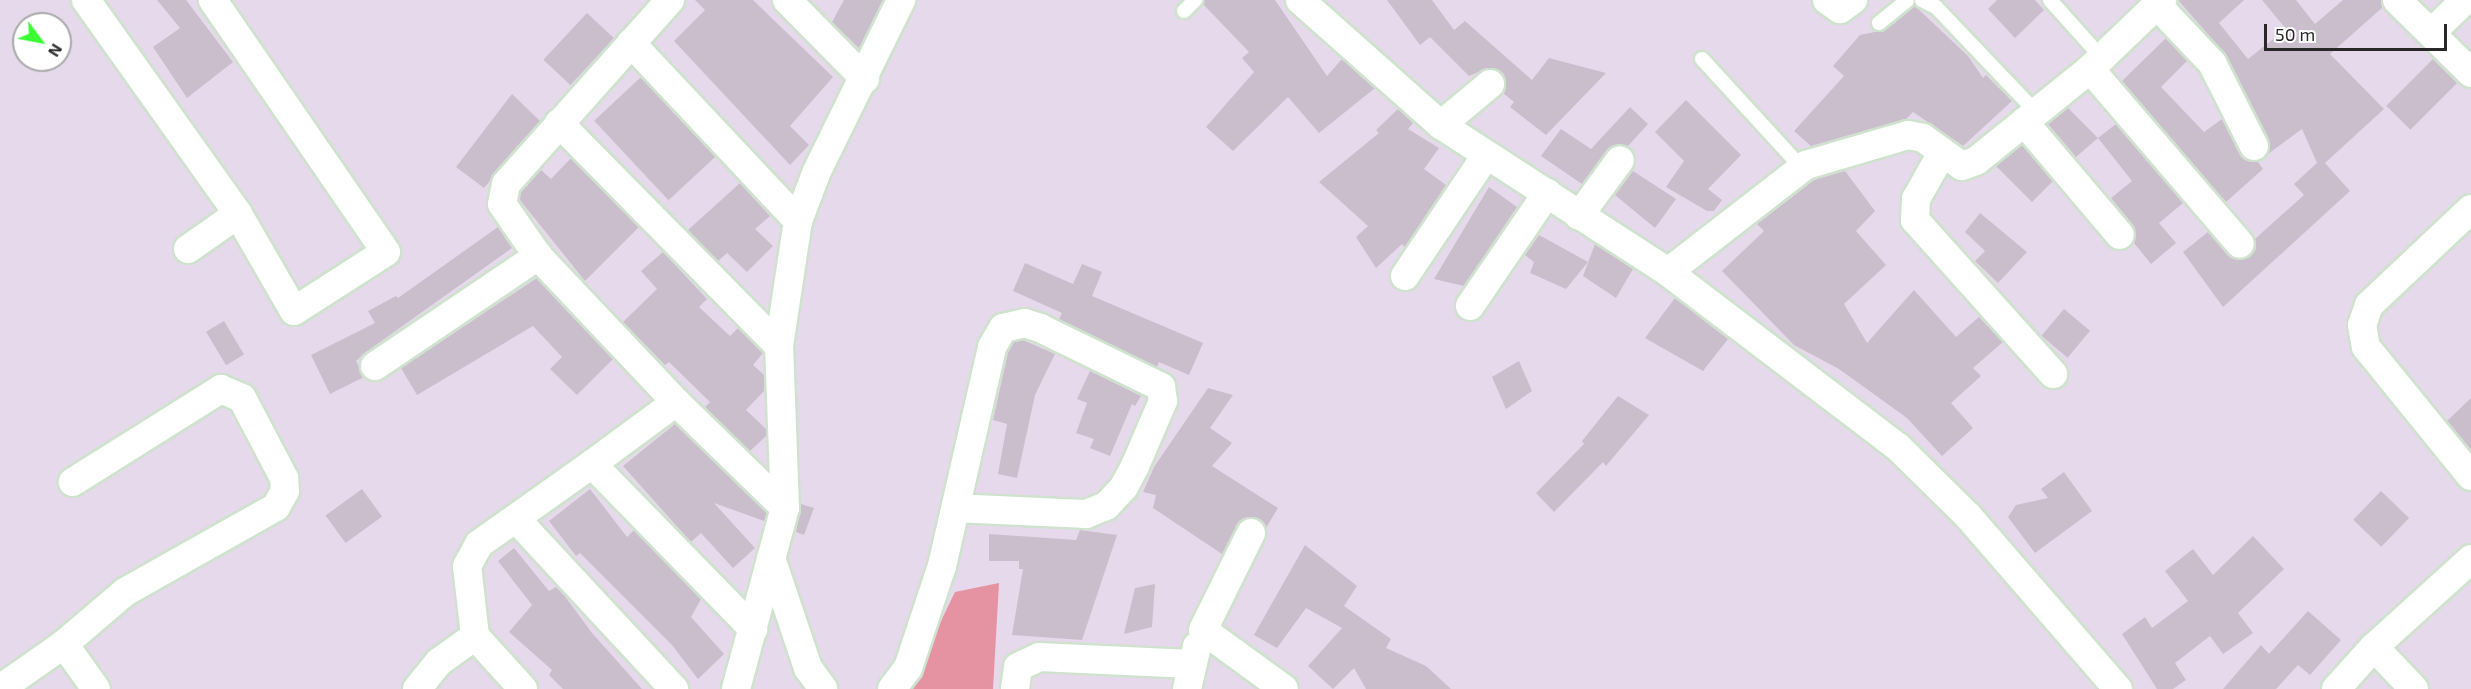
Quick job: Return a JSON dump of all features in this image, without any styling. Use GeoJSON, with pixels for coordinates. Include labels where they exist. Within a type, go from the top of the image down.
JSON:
{"type":"FeatureCollection","features":[{"type":"Feature","properties":{"kind":"street"},"geometry":{"type":"LineString","coordinates":[[86,0],[238,214],[294,310],[386,252],[213,0]]}},
{"type":"Feature","properties":{"kind":"street"},"geometry":{"type":"LineString","coordinates":[[670,0],[506,184],[502,195],[508,218],[538,256],[676,402],[785,507]]}},
{"type":"Feature","properties":{"kind":"street"},"geometry":{"type":"LineString","coordinates":[[787,0],[865,79]]}},
{"type":"Feature","properties":{"kind":"street"},"geometry":{"type":"LineString","coordinates":[[736,689],[785,507],[779,346],[798,221],[817,171],[865,79],[902,0]]}},
{"type":"Feature","properties":{"kind":"street"},"geometry":{"type":"LineString","coordinates":[[1300,0],[1441,125],[1485,156],[1668,272],[1906,454],[1968,516],[2118,689]]}},
{"type":"Feature","properties":{"kind":"street"},"geometry":{"type":"LineString","coordinates":[[1827,0],[1840,9],[1852,0]]}},
{"type":"Feature","properties":{"kind":"street"},"geometry":{"type":"LineString","coordinates":[[2397,0],[2471,73]]}},
{"type":"Feature","properties":{"kind":"street"},"geometry":{"type":"LineString","coordinates":[[2432,32],[2465,0]]}},
{"type":"Feature","properties":{"kind":"street"},"geometry":{"type":"LineString","coordinates":[[1668,272],[1801,167],[1908,135],[1916,135],[1962,166],[1969,164],[2096,63],[2159,2],[2211,63],[2254,146]]}},
{"type":"Feature","properties":{"kind":"street"},"geometry":{"type":"LineString","coordinates":[[631,43],[798,221]]}},
{"type":"Feature","properties":{"kind":"street"},"geometry":{"type":"LineString","coordinates":[[2096,63],[2240,244]]}},
{"type":"Feature","properties":{"kind":"street"},"geometry":{"type":"LineString","coordinates":[[1441,125],[1490,84]]}},
{"type":"Feature","properties":{"kind":"street"},"geometry":{"type":"LineString","coordinates":[[2030,117],[2120,235]]}},
{"type":"Feature","properties":{"kind":"street"},"geometry":{"type":"LineString","coordinates":[[560,123],[779,346]]}},
{"type":"Feature","properties":{"kind":"street"},"geometry":{"type":"LineString","coordinates":[[1942,153],[1916,199],[1915,220],[2053,374]]}},
{"type":"Feature","properties":{"kind":"street"},"geometry":{"type":"LineString","coordinates":[[1405,276],[1485,156]]}},
{"type":"Feature","properties":{"kind":"street"},"geometry":{"type":"LineString","coordinates":[[1579,216],[1620,160]]}},
{"type":"Feature","properties":{"kind":"street"},"geometry":{"type":"LineString","coordinates":[[1470,306],[1547,194]]}},
{"type":"Feature","properties":{"kind":"street"},"geometry":{"type":"LineString","coordinates":[[2471,209],[2370,305],[2362,325],[2366,347],[2471,476]]}},
{"type":"Feature","properties":{"kind":"street"},"geometry":{"type":"LineString","coordinates":[[188,249],[238,214]]}},
{"type":"Feature","properties":{"kind":"street"},"geometry":{"type":"LineString","coordinates":[[375,366],[538,256]]}},
{"type":"Feature","properties":{"kind":"street"},"geometry":{"type":"LineString","coordinates":[[892,689],[908,668],[942,566],[992,347],[1003,328],[1011,323],[1040,328],[1161,387],[1163,401],[1135,466],[1124,487],[1106,506],[1086,514],[956,508]]}},
{"type":"Feature","properties":{"kind":"street"},"geometry":{"type":"LineString","coordinates":[[0,689],[64,644],[125,592],[276,507],[285,491],[284,478],[242,398],[221,389],[74,482]]}},
{"type":"Feature","properties":{"kind":"street"},"geometry":{"type":"LineString","coordinates":[[523,689],[475,636],[468,580],[472,552],[676,402]]}},
{"type":"Feature","properties":{"kind":"street"},"geometry":{"type":"LineString","coordinates":[[592,465],[753,629]]}},
{"type":"Feature","properties":{"kind":"street"},"geometry":{"type":"LineString","coordinates":[[517,520],[674,689]]}},
{"type":"Feature","properties":{"kind":"street"},"geometry":{"type":"LineString","coordinates":[[1014,689],[1018,667],[1039,657],[1189,676],[1203,630],[1251,533]]}},
{"type":"Feature","properties":{"kind":"street"},"geometry":{"type":"LineString","coordinates":[[771,558],[808,668],[823,689]]}},
{"type":"Feature","properties":{"kind":"street"},"geometry":{"type":"LineString","coordinates":[[2336,689],[2374,647],[2471,559]]}},
{"type":"Feature","properties":{"kind":"street"},"geometry":{"type":"LineString","coordinates":[[1203,630],[1284,689]]}},
{"type":"Feature","properties":{"kind":"street"},"geometry":{"type":"LineString","coordinates":[[417,689],[439,662],[475,636]]}},
{"type":"Feature","properties":{"kind":"street"},"geometry":{"type":"LineString","coordinates":[[64,644],[96,689]]}},
{"type":"Feature","properties":{"kind":"street"},"geometry":{"type":"LineString","coordinates":[[2374,647],[2414,689]]}},
{"type":"Feature","properties":{"kind":"lane"},"geometry":{"type":"LineString","coordinates":[[1184,11],[1196,0]]}},
{"type":"Feature","properties":{"kind":"lane"},"geometry":{"type":"LineString","coordinates":[[1879,23],[1907,0]]}},
{"type":"Feature","properties":{"kind":"lane"},"geometry":{"type":"LineString","coordinates":[[1922,0],[1936,7],[2030,117]]}},
{"type":"Feature","properties":{"kind":"lane"},"geometry":{"type":"LineString","coordinates":[[2050,0],[2096,63]]}},
{"type":"Feature","properties":{"kind":"lane"},"geometry":{"type":"LineString","coordinates":[[1702,59],[1801,167]]}},
{"type":"Feature","properties":{"kind":"shaded area"},"geometry":{"type":"Polygon","coordinates":[[[999,583],[993,689],[908,689],[955,592],[999,583]]]}},
{"type":"Feature","properties":{"kind":"building"},"geometry":{"type":"Polygon","coordinates":[[[157,0],[186,0],[233,62],[187,98],[153,47],[180,28],[157,0]]]}},
{"type":"Feature","properties":{"kind":"building"},"geometry":{"type":"Polygon","coordinates":[[[695,0],[753,0],[833,77],[790,126],[809,145],[790,165],[674,41],[705,10],[695,0]]]}},
{"type":"Feature","properties":{"kind":"building"},"geometry":{"type":"Polygon","coordinates":[[[844,0],[883,0],[859,48],[832,22],[844,0]]]}},
{"type":"Feature","properties":{"kind":"building"},"geometry":{"type":"Polygon","coordinates":[[[1204,0],[1275,0],[1327,76],[1342,59],[1375,88],[1319,133],[1288,97],[1233,151],[1206,127],[1254,72],[1242,58],[1249,52],[1203,4],[1204,0]]]}},
{"type":"Feature","properties":{"kind":"building"},"geometry":{"type":"Polygon","coordinates":[[[1387,0],[1432,0],[1454,30],[1465,21],[1532,80],[1549,58],[1606,73],[1546,135],[1510,107],[1514,102],[1503,93],[1506,82],[1502,73],[1488,68],[1469,76],[1430,37],[1420,45],[1387,0]]]}},
{"type":"Feature","properties":{"kind":"building"},"geometry":{"type":"Polygon","coordinates":[[[1997,0],[2035,0],[2044,10],[2015,38],[1988,9],[1997,0]]]}},
{"type":"Feature","properties":{"kind":"building"},"geometry":{"type":"Polygon","coordinates":[[[2178,0],[2244,0],[2219,23],[2248,59],[2286,29],[2262,0],[2296,0],[2315,24],[2343,0],[2381,0],[2383,7],[2330,54],[2384,109],[2325,163],[2350,191],[2223,307],[2183,252],[2208,232],[2234,259],[2250,257],[2256,249],[2255,239],[2304,195],[2294,184],[2317,163],[2302,129],[2268,154],[2269,139],[2227,56],[2178,0]]]}},
{"type":"Feature","properties":{"kind":"building"},"geometry":{"type":"Polygon","coordinates":[[[1915,6],[1968,56],[1983,78],[1986,75],[2012,101],[1963,146],[1913,112],[1906,119],[1811,146],[1794,131],[1844,76],[1833,66],[1860,35],[1884,30],[1915,6]]]}},
{"type":"Feature","properties":{"kind":"building"},"geometry":{"type":"Polygon","coordinates":[[[587,13],[614,38],[570,85],[543,60],[587,13]]]}},
{"type":"Feature","properties":{"kind":"building"},"geometry":{"type":"Polygon","coordinates":[[[2166,38],[2187,61],[2161,87],[2204,132],[2222,119],[2240,154],[2246,160],[2258,162],[2263,169],[2226,202],[2122,81],[2166,38]]]}},
{"type":"Feature","properties":{"kind":"building"},"geometry":{"type":"Polygon","coordinates":[[[2433,59],[2457,83],[2410,130],[2386,106],[2433,59]]]}},
{"type":"Feature","properties":{"kind":"building"},"geometry":{"type":"Polygon","coordinates":[[[641,77],[715,157],[669,200],[594,121],[641,77]]]}},
{"type":"Feature","properties":{"kind":"building"},"geometry":{"type":"Polygon","coordinates":[[[512,94],[540,121],[484,188],[456,167],[512,94]]]}},
{"type":"Feature","properties":{"kind":"building"},"geometry":{"type":"Polygon","coordinates":[[[1686,100],[1741,155],[1708,189],[1722,200],[1714,211],[1707,211],[1666,187],[1684,161],[1655,132],[1686,100]]]}},
{"type":"Feature","properties":{"kind":"building"},"geometry":{"type":"Polygon","coordinates":[[[1630,107],[1648,124],[1628,146],[1614,145],[1607,150],[1582,184],[1541,156],[1561,129],[1591,149],[1630,107]]]}},
{"type":"Feature","properties":{"kind":"building"},"geometry":{"type":"Polygon","coordinates":[[[2068,108],[2098,138],[2076,157],[2048,124],[2068,108]]]}},
{"type":"Feature","properties":{"kind":"building"},"geometry":{"type":"Polygon","coordinates":[[[1398,109],[1413,123],[1408,129],[1439,148],[1424,169],[1446,185],[1405,247],[1402,244],[1376,268],[1356,237],[1368,226],[1319,182],[1379,133],[1376,130],[1398,109]]]}},
{"type":"Feature","properties":{"kind":"building"},"geometry":{"type":"Polygon","coordinates":[[[2116,124],[2183,203],[2159,223],[2176,243],[2151,264],[2134,243],[2133,225],[2111,198],[2132,181],[2098,138],[2116,124]]]}},
{"type":"Feature","properties":{"kind":"building"},"geometry":{"type":"Polygon","coordinates":[[[2022,145],[2053,181],[2032,202],[1996,166],[2022,145]]]}},
{"type":"Feature","properties":{"kind":"building"},"geometry":{"type":"Polygon","coordinates":[[[571,158],[639,227],[585,281],[520,200],[521,192],[541,170],[551,179],[571,158]]]}},
{"type":"Feature","properties":{"kind":"building"},"geometry":{"type":"Polygon","coordinates":[[[1633,171],[1676,199],[1655,228],[1615,195],[1633,171]]]}},
{"type":"Feature","properties":{"kind":"building"},"geometry":{"type":"Polygon","coordinates":[[[1845,171],[1875,211],[1856,231],[1886,265],[1844,304],[1867,343],[1914,290],[1956,337],[1979,317],[2003,342],[1973,368],[1981,376],[1951,403],[1973,428],[1942,456],[1907,418],[1839,369],[1794,345],[1722,271],[1764,231],[1757,224],[1814,180],[1845,171]]]}},
{"type":"Feature","properties":{"kind":"building"},"geometry":{"type":"Polygon","coordinates":[[[740,183],[770,216],[755,229],[773,246],[747,272],[727,253],[718,261],[688,230],[740,183]]]}},
{"type":"Feature","properties":{"kind":"building"},"geometry":{"type":"Polygon","coordinates":[[[1489,187],[1517,207],[1464,286],[1434,279],[1489,187]]]}},
{"type":"Feature","properties":{"kind":"building"},"geometry":{"type":"Polygon","coordinates":[[[1980,213],[2027,252],[1998,283],[1975,261],[1985,251],[1965,232],[1980,213]]]}},
{"type":"Feature","properties":{"kind":"building"},"geometry":{"type":"Polygon","coordinates":[[[498,227],[512,248],[366,352],[356,361],[364,377],[330,394],[311,355],[375,323],[368,311],[396,296],[398,298],[498,227]]]}},
{"type":"Feature","properties":{"kind":"building"},"geometry":{"type":"Polygon","coordinates":[[[1539,235],[1588,262],[1566,289],[1530,273],[1534,262],[1525,255],[1539,235]]]}},
{"type":"Feature","properties":{"kind":"building"},"geometry":{"type":"Polygon","coordinates":[[[1595,244],[1633,269],[1616,298],[1583,276],[1595,244]]]}},
{"type":"Feature","properties":{"kind":"building"},"geometry":{"type":"Polygon","coordinates":[[[663,252],[707,299],[699,307],[730,336],[738,328],[763,353],[753,365],[764,375],[764,391],[746,410],[766,429],[766,436],[750,451],[705,407],[710,402],[669,362],[665,365],[623,322],[657,289],[641,271],[663,252]]]}},
{"type":"Feature","properties":{"kind":"building"},"geometry":{"type":"Polygon","coordinates":[[[1025,263],[1073,284],[1082,264],[1102,272],[1092,296],[1203,343],[1189,375],[1159,362],[1157,367],[1059,319],[1062,313],[1013,291],[1025,263]]]}},
{"type":"Feature","properties":{"kind":"building"},"geometry":{"type":"Polygon","coordinates":[[[537,278],[613,359],[577,395],[550,369],[562,357],[533,326],[417,395],[401,368],[537,278]]]}},
{"type":"Feature","properties":{"kind":"building"},"geometry":{"type":"Polygon","coordinates":[[[1675,298],[1728,339],[1703,371],[1645,338],[1675,298]]]}},
{"type":"Feature","properties":{"kind":"building"},"geometry":{"type":"Polygon","coordinates":[[[2064,309],[2090,331],[2068,358],[2042,336],[2064,309]]]}},
{"type":"Feature","properties":{"kind":"building"},"geometry":{"type":"Polygon","coordinates":[[[224,321],[244,354],[226,365],[206,332],[224,321]]]}},
{"type":"Feature","properties":{"kind":"building"},"geometry":{"type":"Polygon","coordinates":[[[1023,340],[1055,354],[1035,395],[1017,478],[998,474],[1007,424],[993,420],[1008,353],[1014,342],[1023,340]]]}},
{"type":"Feature","properties":{"kind":"building"},"geometry":{"type":"Polygon","coordinates":[[[1519,361],[1532,391],[1506,409],[1492,377],[1519,361]]]}},
{"type":"Feature","properties":{"kind":"building"},"geometry":{"type":"Polygon","coordinates":[[[1090,371],[1141,396],[1135,406],[1132,404],[1110,456],[1090,448],[1094,439],[1076,433],[1087,403],[1077,399],[1090,371]]]}},
{"type":"Feature","properties":{"kind":"building"},"geometry":{"type":"Polygon","coordinates":[[[1208,388],[1233,395],[1210,428],[1232,443],[1212,466],[1278,508],[1266,528],[1258,518],[1241,520],[1222,554],[1153,508],[1156,495],[1143,492],[1154,467],[1208,388]]]}},
{"type":"Feature","properties":{"kind":"building"},"geometry":{"type":"Polygon","coordinates":[[[1618,396],[1649,415],[1606,466],[1603,462],[1554,512],[1536,493],[1584,444],[1582,441],[1618,396]]]}},
{"type":"Feature","properties":{"kind":"building"},"geometry":{"type":"Polygon","coordinates":[[[2471,398],[2471,450],[2447,421],[2471,398]]]}},
{"type":"Feature","properties":{"kind":"building"},"geometry":{"type":"Polygon","coordinates":[[[675,424],[767,513],[764,521],[714,503],[755,548],[733,568],[701,533],[691,542],[623,466],[675,424]]]}},
{"type":"Feature","properties":{"kind":"building"},"geometry":{"type":"Polygon","coordinates":[[[2064,472],[2092,511],[2035,553],[2008,517],[2016,505],[2048,498],[2041,489],[2064,472]]]}},
{"type":"Feature","properties":{"kind":"building"},"geometry":{"type":"Polygon","coordinates":[[[362,489],[382,517],[346,543],[326,515],[362,489]]]}},
{"type":"Feature","properties":{"kind":"building"},"geometry":{"type":"Polygon","coordinates":[[[590,489],[627,537],[634,530],[701,599],[691,617],[724,654],[698,679],[672,645],[580,553],[576,556],[549,521],[590,489]]]}},
{"type":"Feature","properties":{"kind":"building"},"geometry":{"type":"Polygon","coordinates":[[[2381,491],[2409,518],[2381,547],[2353,520],[2381,491]]]}},
{"type":"Feature","properties":{"kind":"building"},"geometry":{"type":"Polygon","coordinates":[[[801,504],[814,508],[804,535],[796,532],[801,504]]]}},
{"type":"Feature","properties":{"kind":"building"},"geometry":{"type":"Polygon","coordinates":[[[1080,530],[1117,535],[1082,640],[1012,635],[1023,569],[1019,569],[1019,561],[989,561],[989,534],[1076,540],[1080,530]]]}},
{"type":"Feature","properties":{"kind":"building"},"geometry":{"type":"Polygon","coordinates":[[[2253,536],[2284,569],[2238,613],[2253,633],[2223,654],[2210,636],[2175,663],[2186,680],[2173,689],[2157,689],[2122,634],[2145,617],[2152,628],[2188,601],[2165,571],[2193,549],[2213,575],[2253,536]]]}},
{"type":"Feature","properties":{"kind":"building"},"geometry":{"type":"Polygon","coordinates":[[[1305,545],[1357,586],[1344,606],[1391,639],[1386,648],[1426,666],[1451,689],[1366,689],[1354,668],[1333,689],[1308,666],[1342,628],[1306,608],[1277,648],[1254,635],[1305,545]]]}},
{"type":"Feature","properties":{"kind":"building"},"geometry":{"type":"Polygon","coordinates":[[[514,548],[549,591],[556,587],[564,595],[592,633],[642,689],[563,689],[549,675],[552,670],[509,632],[532,605],[498,561],[514,548]]]}},
{"type":"Feature","properties":{"kind":"building"},"geometry":{"type":"Polygon","coordinates":[[[1155,584],[1152,627],[1124,634],[1135,588],[1155,584]]]}},
{"type":"Feature","properties":{"kind":"building"},"geometry":{"type":"Polygon","coordinates":[[[2308,611],[2341,640],[2310,675],[2298,665],[2276,689],[2223,689],[2261,645],[2269,654],[2308,611]]]}}]}
